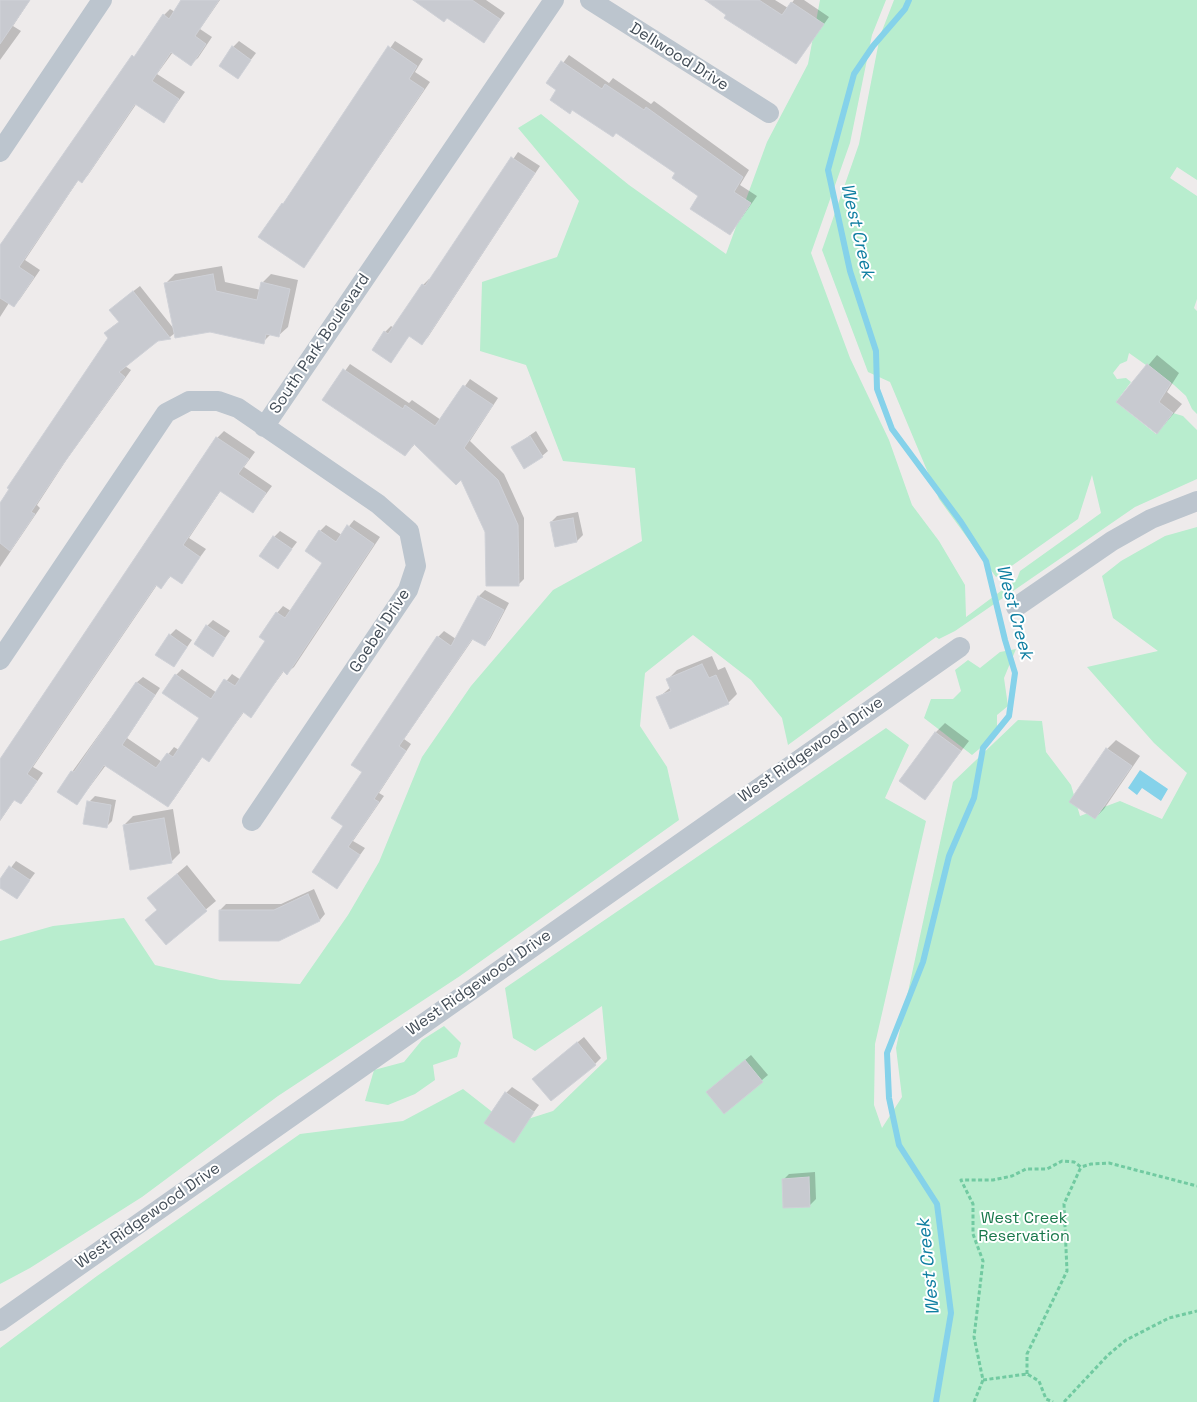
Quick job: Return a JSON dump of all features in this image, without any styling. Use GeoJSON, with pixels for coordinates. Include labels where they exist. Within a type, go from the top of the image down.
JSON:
{"type":"FeatureCollection","features":[{"type":"Feature","properties":{"kind":"street"},"geometry":{"type":"LineString","coordinates":[[0,152],[102,0]]}},
{"type":"Feature","properties":{"kind":"street","name":"South Park Boulevard"},"geometry":{"type":"LineString","coordinates":[[0,660],[166,413],[189,401],[218,401],[238,408],[264,427],[554,0]]}},
{"type":"Feature","properties":{"kind":"street","name":"Dellwood Drive"},"geometry":{"type":"LineString","coordinates":[[590,0],[769,113]]}},
{"type":"Feature","properties":{"kind":"street","name":"Goebel Drive"},"geometry":{"type":"LineString","coordinates":[[252,822],[408,590],[416,566],[409,531],[378,504],[264,427]]}},
{"type":"Feature","properties":{"kind":"street"},"geometry":{"type":"LineString","coordinates":[[1016,607],[1112,541],[1151,519],[1197,502]]}},
{"type":"Feature","properties":{"kind":"street","name":"West Ridgewood Drive"},"geometry":{"type":"LineString","coordinates":[[0,1321],[960,647]]}},
{"type":"Feature","properties":{"kind":"path"},"geometry":{"type":"LineString","coordinates":[[974,1402],[983,1380],[974,1337],[983,1261],[973,1234],[973,1204],[961,1180],[994,1180],[1012,1176],[1026,1169],[1047,1169],[1062,1161],[1074,1162],[1081,1167]]}},
{"type":"Feature","properties":{"kind":"path"},"geometry":{"type":"LineString","coordinates":[[1027,1374],[1027,1354],[1067,1271],[1064,1204],[1081,1167],[1091,1164],[1109,1163],[1197,1186]]}},
{"type":"Feature","properties":{"kind":"path"},"geometry":{"type":"LineString","coordinates":[[1064,1402],[1126,1340],[1169,1318],[1197,1311]]}},
{"type":"Feature","properties":{"kind":"path"},"geometry":{"type":"LineString","coordinates":[[983,1380],[1027,1374],[1039,1382],[1046,1398],[1053,1402]]}},
{"type":"Feature","properties":{"kind":"green space"},"geometry":{"type":"Polygon","coordinates":[[[820,0],[886,0],[872,35],[850,143],[811,253],[850,358],[889,440],[912,505],[939,541],[965,585],[966,617],[1017,579],[1020,571],[1101,513],[1092,475],[1078,519],[996,577],[939,499],[890,382],[868,372],[822,250],[859,144],[880,36],[894,0],[1197,0],[1197,180],[1177,167],[1170,178],[1197,196],[1197,299],[1194,308],[1197,311],[1197,414],[1192,409],[1186,396],[1174,385],[1129,353],[1127,361],[1120,364],[1113,373],[1117,379],[1126,378],[1131,382],[1116,402],[1156,434],[1173,413],[1183,416],[1197,430],[1197,479],[1135,507],[955,631],[939,639],[936,637],[788,745],[782,718],[751,680],[693,635],[645,673],[640,726],[667,767],[679,820],[460,976],[278,1096],[142,1197],[30,1268],[0,1284],[0,941],[53,926],[124,918],[155,965],[220,980],[300,984],[348,915],[379,862],[422,757],[471,686],[553,590],[642,541],[635,468],[563,461],[526,365],[480,351],[482,282],[557,257],[579,201],[518,128],[541,114],[629,185],[726,254],[767,142],[808,64],[820,0]]]}},
{"type":"Feature","properties":{"kind":"green space","name":"West Creek Reservation"},"geometry":{"type":"Polygon","coordinates":[[[1197,527],[1197,1402],[0,1402],[0,1348],[97,1276],[300,1134],[403,1121],[463,1089],[509,1125],[553,1111],[607,1059],[602,1006],[535,1051],[513,1038],[505,988],[886,728],[909,745],[885,798],[926,821],[875,1044],[874,1105],[882,1128],[902,1097],[896,1048],[953,782],[1018,720],[1042,721],[1046,752],[1071,785],[1080,816],[1120,801],[1162,819],[1187,773],[1154,743],[1087,667],[1158,651],[1113,618],[1102,576],[1121,561],[1165,536],[1197,527]]]}},
{"type":"Feature","properties":{"kind":"green space"},"geometry":{"type":"Polygon","coordinates":[[[1016,649],[1004,678],[1008,706],[997,715],[997,734],[972,755],[924,718],[931,699],[953,699],[961,691],[955,670],[968,660],[980,668],[1000,652],[1016,649]]]}},
{"type":"Feature","properties":{"kind":"green space"},"geometry":{"type":"Polygon","coordinates":[[[444,1026],[461,1043],[457,1057],[433,1065],[435,1080],[415,1094],[388,1105],[365,1101],[374,1070],[404,1062],[422,1040],[444,1026]]]}},
{"type":"Feature","properties":{"kind":"water"},"geometry":{"type":"Polygon","coordinates":[[[1140,770],[1168,789],[1161,801],[1142,788],[1137,795],[1128,788],[1140,770]]]}},
{"type":"Feature","properties":{"kind":"building"},"geometry":{"type":"Polygon","coordinates":[[[0,0],[30,0],[0,44],[0,0]]]}},
{"type":"Feature","properties":{"kind":"building"},"geometry":{"type":"Polygon","coordinates":[[[181,0],[219,0],[195,36],[206,44],[191,66],[171,52],[152,81],[179,99],[164,123],[135,104],[82,183],[78,180],[19,267],[34,277],[14,307],[0,298],[0,245],[132,55],[134,57],[163,14],[169,19],[181,0]]]}},
{"type":"Feature","properties":{"kind":"building"},"geometry":{"type":"Polygon","coordinates":[[[413,0],[472,0],[500,19],[484,43],[447,18],[444,22],[413,0]]]}},
{"type":"Feature","properties":{"kind":"building"},"geometry":{"type":"Polygon","coordinates":[[[705,0],[759,0],[782,15],[791,2],[824,24],[796,64],[724,18],[726,15],[705,0]]]}},
{"type":"Feature","properties":{"kind":"building"},"geometry":{"type":"Polygon","coordinates":[[[232,46],[251,60],[238,79],[219,66],[232,46]]]}},
{"type":"Feature","properties":{"kind":"building"},"geometry":{"type":"Polygon","coordinates":[[[388,46],[417,66],[409,79],[424,89],[304,268],[258,237],[283,204],[388,46]]]}},
{"type":"Feature","properties":{"kind":"building"},"geometry":{"type":"Polygon","coordinates":[[[561,61],[602,89],[605,84],[644,110],[646,107],[743,177],[734,192],[751,203],[730,235],[690,209],[698,196],[672,178],[675,173],[616,133],[613,137],[572,110],[570,114],[550,100],[556,90],[546,83],[561,61]]]}},
{"type":"Feature","properties":{"kind":"building"},"geometry":{"type":"Polygon","coordinates":[[[511,157],[535,173],[422,345],[409,336],[391,363],[372,350],[384,331],[388,334],[422,284],[425,286],[511,157]]]}},
{"type":"Feature","properties":{"kind":"building"},"geometry":{"type":"Polygon","coordinates":[[[213,274],[216,291],[257,300],[261,282],[290,289],[279,337],[266,334],[264,344],[210,332],[175,338],[164,283],[213,274]]]}},
{"type":"Feature","properties":{"kind":"building"},"geometry":{"type":"Polygon","coordinates":[[[133,291],[171,339],[158,341],[119,372],[125,377],[31,512],[35,514],[10,551],[0,543],[0,503],[9,489],[7,488],[108,338],[104,333],[119,322],[109,310],[133,291]]]}},
{"type":"Feature","properties":{"kind":"building"},"geometry":{"type":"Polygon","coordinates":[[[1147,364],[1171,383],[1159,402],[1173,413],[1157,434],[1116,402],[1147,364]]]}},
{"type":"Feature","properties":{"kind":"building"},"geometry":{"type":"Polygon","coordinates":[[[343,369],[403,409],[405,405],[435,426],[463,385],[493,405],[464,448],[498,480],[518,525],[519,586],[486,586],[485,532],[461,480],[456,485],[414,444],[405,456],[322,400],[343,369]]]}},
{"type":"Feature","properties":{"kind":"building"},"geometry":{"type":"Polygon","coordinates":[[[530,436],[543,457],[524,469],[511,447],[530,436]]]}},
{"type":"Feature","properties":{"kind":"building"},"geometry":{"type":"Polygon","coordinates":[[[216,437],[249,459],[238,474],[266,493],[253,513],[220,491],[183,545],[200,557],[182,584],[170,576],[161,589],[156,585],[27,774],[37,781],[21,804],[14,800],[0,820],[0,759],[216,437]]]}},
{"type":"Feature","properties":{"kind":"building"},"geometry":{"type":"Polygon","coordinates":[[[573,518],[577,542],[555,547],[550,522],[573,518]]]}},
{"type":"Feature","properties":{"kind":"building"},"geometry":{"type":"Polygon","coordinates":[[[347,525],[374,544],[287,675],[283,671],[251,718],[243,712],[209,762],[202,757],[168,807],[104,765],[77,805],[57,792],[71,771],[74,772],[136,682],[155,695],[122,745],[156,768],[167,753],[173,757],[199,718],[162,693],[175,674],[211,699],[224,679],[235,686],[265,641],[259,637],[276,612],[285,618],[322,563],[305,551],[319,530],[336,542],[347,525]]]}},
{"type":"Feature","properties":{"kind":"building"},"geometry":{"type":"Polygon","coordinates":[[[273,536],[292,549],[278,569],[259,556],[273,536]]]}},
{"type":"Feature","properties":{"kind":"building"},"geometry":{"type":"Polygon","coordinates":[[[478,596],[504,610],[485,646],[472,639],[399,746],[406,751],[374,799],[379,802],[348,847],[360,855],[337,889],[312,872],[343,826],[331,818],[362,772],[351,765],[437,636],[451,646],[478,596]]]}},
{"type":"Feature","properties":{"kind":"building"},"geometry":{"type":"Polygon","coordinates":[[[206,625],[225,638],[213,657],[194,644],[206,625]]]}},
{"type":"Feature","properties":{"kind":"building"},"geometry":{"type":"Polygon","coordinates":[[[169,634],[187,647],[174,667],[155,655],[169,634]]]}},
{"type":"Feature","properties":{"kind":"building"},"geometry":{"type":"Polygon","coordinates":[[[702,664],[709,678],[716,675],[729,704],[670,729],[656,697],[671,691],[666,679],[702,664]]]}},
{"type":"Feature","properties":{"kind":"building"},"geometry":{"type":"Polygon","coordinates":[[[935,732],[961,751],[925,800],[899,781],[935,732]]]}},
{"type":"Feature","properties":{"kind":"building"},"geometry":{"type":"Polygon","coordinates":[[[1106,748],[1132,766],[1095,819],[1069,802],[1106,748]]]}},
{"type":"Feature","properties":{"kind":"building"},"geometry":{"type":"Polygon","coordinates":[[[87,801],[111,805],[107,828],[83,824],[87,801]]]}},
{"type":"Feature","properties":{"kind":"building"},"geometry":{"type":"Polygon","coordinates":[[[164,818],[172,863],[130,870],[123,825],[164,818]]]}},
{"type":"Feature","properties":{"kind":"building"},"geometry":{"type":"Polygon","coordinates":[[[9,866],[30,880],[17,899],[0,888],[0,879],[9,866]]]}},
{"type":"Feature","properties":{"kind":"building"},"geometry":{"type":"Polygon","coordinates":[[[177,874],[207,911],[166,945],[145,920],[157,910],[147,898],[177,874]]]}},
{"type":"Feature","properties":{"kind":"building"},"geometry":{"type":"Polygon","coordinates":[[[308,894],[320,921],[279,941],[219,941],[219,910],[274,910],[308,894]]]}},
{"type":"Feature","properties":{"kind":"building"},"geometry":{"type":"Polygon","coordinates":[[[577,1042],[596,1065],[551,1101],[532,1079],[577,1042]]]}},
{"type":"Feature","properties":{"kind":"building"},"geometry":{"type":"Polygon","coordinates":[[[745,1060],[763,1082],[724,1114],[706,1092],[745,1060]]]}},
{"type":"Feature","properties":{"kind":"building"},"geometry":{"type":"Polygon","coordinates":[[[505,1092],[534,1112],[514,1143],[484,1123],[505,1092]]]}},
{"type":"Feature","properties":{"kind":"building"},"geometry":{"type":"Polygon","coordinates":[[[809,1177],[810,1207],[783,1208],[782,1179],[809,1177]]]}},
{"type":"Feature","properties":{"kind":"waterway","name":"West Creek"},"geometry":{"type":"LineString","coordinates":[[909,0],[905,9],[873,46],[854,74],[828,170],[850,271],[876,351],[877,389],[892,429],[961,522],[986,561],[1015,673],[1009,716],[983,748],[974,798],[949,856],[923,962],[887,1053],[889,1098],[899,1145],[937,1204],[951,1313],[936,1402]]}}]}
